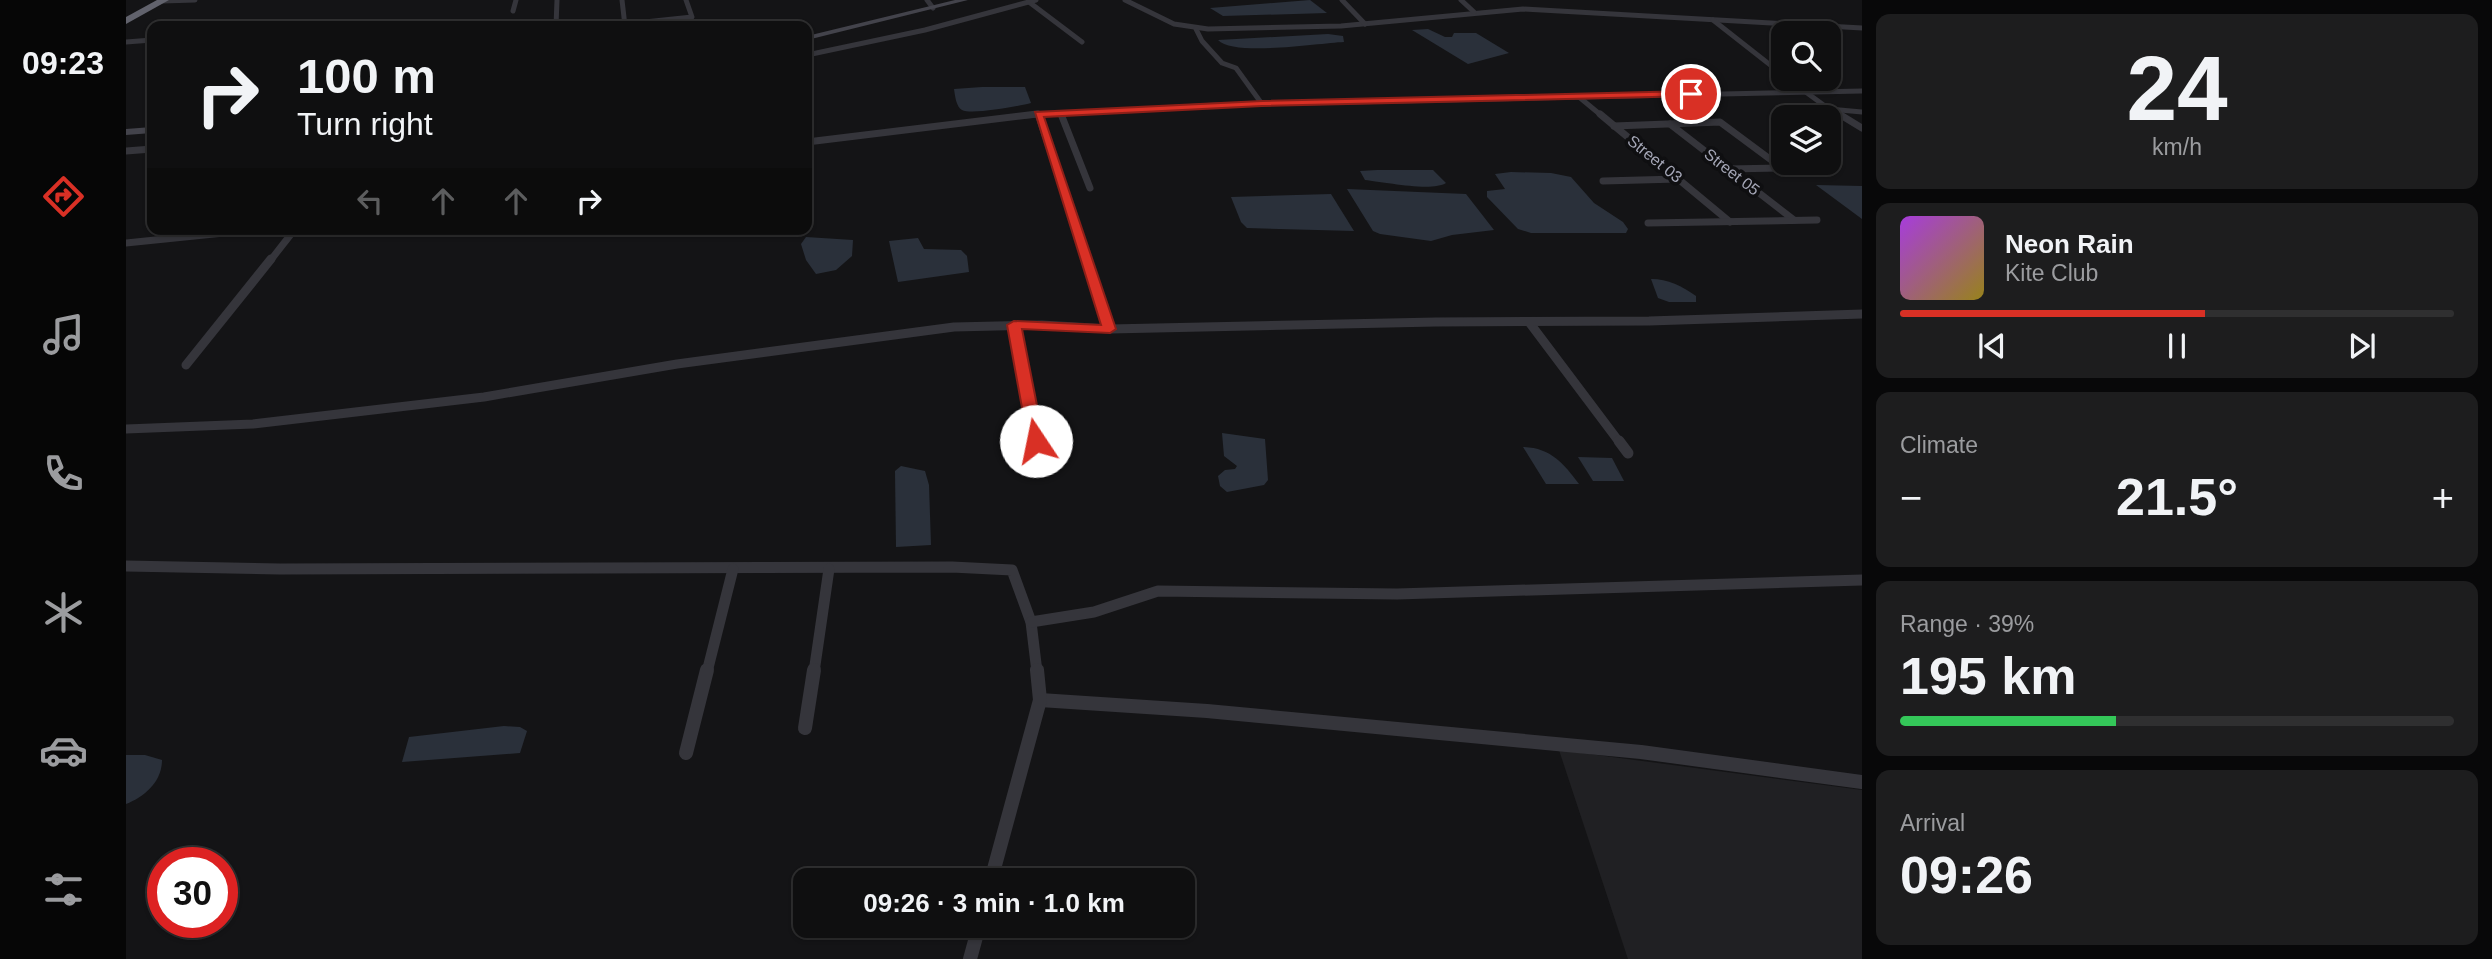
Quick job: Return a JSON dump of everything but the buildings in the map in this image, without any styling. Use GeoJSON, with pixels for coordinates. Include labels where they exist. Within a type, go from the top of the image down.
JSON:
{"type":"FeatureCollection","features":[{"type":"Feature","properties":{"kind":"highway"},"geometry":{"type":"LineString","coordinates":[[126,21],[163,1]]}},
{"type":"Feature","properties":{"kind":"street"},"geometry":{"type":"LineString","coordinates":[[163,1],[195,0]]}},
{"type":"Feature","properties":{"kind":"street"},"geometry":{"type":"LineString","coordinates":[[513,11],[516,0]]}},
{"type":"Feature","properties":{"kind":"street"},"geometry":{"type":"LineString","coordinates":[[556,21],[557,0]]}},
{"type":"Feature","properties":{"kind":"street"},"geometry":{"type":"LineString","coordinates":[[622,0],[625,21]]}},
{"type":"Feature","properties":{"kind":"street"},"geometry":{"type":"LineString","coordinates":[[658,21],[692,17],[686,0]]}},
{"type":"Feature","properties":{"kind":"street"},"geometry":{"type":"LineString","coordinates":[[927,0],[933,8]]}},
{"type":"Feature","properties":{"kind":"street"},"geometry":{"type":"LineString","coordinates":[[812,37],[964,0]]}},
{"type":"Feature","properties":{"kind":"street"},"geometry":{"type":"LineString","coordinates":[[812,54],[912,33],[1037,0]]}},
{"type":"Feature","properties":{"kind":"street"},"geometry":{"type":"LineString","coordinates":[[1125,0],[1163,20],[1196,29],[1365,24],[1474,12],[1567,11],[1862,28]]}},
{"type":"Feature","properties":{"kind":"street"},"geometry":{"type":"LineString","coordinates":[[1342,0],[1365,24]]}},
{"type":"Feature","properties":{"kind":"street"},"geometry":{"type":"LineString","coordinates":[[1461,0],[1474,12]]}},
{"type":"Feature","properties":{"kind":"street"},"geometry":{"type":"LineString","coordinates":[[1029,2],[1082,42]]}},
{"type":"Feature","properties":{"kind":"street"},"geometry":{"type":"LineString","coordinates":[[1713,20],[1771,66]]}},
{"type":"Feature","properties":{"kind":"street"},"geometry":{"type":"LineString","coordinates":[[1196,29],[1202,41],[1222,63],[1236,68],[1262,104]]}},
{"type":"Feature","properties":{"kind":"street"},"geometry":{"type":"LineString","coordinates":[[126,42],[147,40]]}},
{"type":"Feature","properties":{"kind":"street"},"geometry":{"type":"LineString","coordinates":[[812,141],[1038,114],[1262,104],[1862,91]]}},
{"type":"Feature","properties":{"kind":"street"},"geometry":{"type":"LineString","coordinates":[[1805,92],[1826,105]]}},
{"type":"Feature","properties":{"kind":"street","name":"Street 03"},"geometry":{"type":"LineString","coordinates":[[1579,97],[1730,222]]}},
{"type":"Feature","properties":{"kind":"street"},"geometry":{"type":"LineString","coordinates":[[1841,111],[1862,113]]}},
{"type":"Feature","properties":{"kind":"street"},"geometry":{"type":"LineString","coordinates":[[1061,113],[1090,188]]}},
{"type":"Feature","properties":{"kind":"street"},"geometry":{"type":"LineString","coordinates":[[1038,114],[1110,329]]}},
{"type":"Feature","properties":{"kind":"street"},"geometry":{"type":"LineString","coordinates":[[1841,115],[1862,128]]}},
{"type":"Feature","properties":{"kind":"street"},"geometry":{"type":"LineString","coordinates":[[1614,126],[1720,122],[1782,168],[1728,169]]}},
{"type":"Feature","properties":{"kind":"street","name":"Street 05"},"geometry":{"type":"LineString","coordinates":[[1670,124],[1794,220]]}},
{"type":"Feature","properties":{"kind":"street"},"geometry":{"type":"LineString","coordinates":[[126,132],[147,130]]}},
{"type":"Feature","properties":{"kind":"street"},"geometry":{"type":"LineString","coordinates":[[126,151],[147,149]]}},
{"type":"Feature","properties":{"kind":"street"},"geometry":{"type":"LineString","coordinates":[[1603,181],[1678,179]]}},
{"type":"Feature","properties":{"kind":"street"},"geometry":{"type":"LineString","coordinates":[[1648,223],[1817,220]]}},
{"type":"Feature","properties":{"kind":"street"},"geometry":{"type":"LineString","coordinates":[[126,243],[191,235]]}},
{"type":"Feature","properties":{"kind":"street"},"geometry":{"type":"LineString","coordinates":[[186,365],[290,235]]}},
{"type":"Feature","properties":{"kind":"street"},"geometry":{"type":"LineString","coordinates":[[126,429],[253,424],[484,397],[808,345],[954,327],[1014,325],[1110,329],[1862,314]]}},
{"type":"Feature","properties":{"kind":"street"},"geometry":{"type":"LineString","coordinates":[[1529,322],[1628,453]]}},
{"type":"Feature","properties":{"kind":"street"},"geometry":{"type":"LineString","coordinates":[[1014,325],[1036,441]]}},
{"type":"Feature","properties":{"kind":"street"},"geometry":{"type":"LineString","coordinates":[[126,566],[280,569],[1012,569],[1031,622],[1040,700],[994,868]]}},
{"type":"Feature","properties":{"kind":"street"},"geometry":{"type":"LineString","coordinates":[[686,753],[733,569]]}},
{"type":"Feature","properties":{"kind":"street"},"geometry":{"type":"LineString","coordinates":[[805,728],[829,569]]}},
{"type":"Feature","properties":{"kind":"street"},"geometry":{"type":"LineString","coordinates":[[1031,622],[1094,612],[1158,591],[1397,594],[1862,580]]}},
{"type":"Feature","properties":{"kind":"street"},"geometry":{"type":"LineString","coordinates":[[1040,700],[1207,711],[1641,752],[1862,782]]}},
{"type":"Feature","properties":{"kind":"street"},"geometry":{"type":"LineString","coordinates":[[970,959],[976,938]]}},
{"type":"Feature","properties":{"kind":"shaded area"},"geometry":{"type":"Polygon","coordinates":[[[1310,0],[1327,13],[1223,16],[1210,8],[1310,0]]]}},
{"type":"Feature","properties":{"kind":"shaded area"},"geometry":{"type":"Polygon","coordinates":[[[1428,29],[1445,37],[1452,37],[1454,33],[1476,33],[1509,53],[1468,64],[1412,30],[1428,29]]]}},
{"type":"Feature","properties":{"kind":"shaded area"},"geometry":{"type":"Polygon","coordinates":[[[1328,34],[1343,36],[1344,42],[1241,48],[1218,40],[1328,34]]]}},
{"type":"Feature","properties":{"kind":"shaded area"},"geometry":{"type":"Polygon","coordinates":[[[1025,87],[1031,103],[985,111],[962,110],[956,101],[954,89],[1025,87]]]}},
{"type":"Feature","properties":{"kind":"shaded area"},"geometry":{"type":"Polygon","coordinates":[[[1433,170],[1446,183],[1419,187],[1365,180],[1360,171],[1433,170]]]}},
{"type":"Feature","properties":{"kind":"shaded area"},"geometry":{"type":"Polygon","coordinates":[[[1551,173],[1571,177],[1594,203],[1623,222],[1628,229],[1626,233],[1531,233],[1518,229],[1487,197],[1487,191],[1505,189],[1495,174],[1551,173]]]}},
{"type":"Feature","properties":{"kind":"shaded area"},"geometry":{"type":"Polygon","coordinates":[[[1816,185],[1862,186],[1862,219],[1816,185]]]}},
{"type":"Feature","properties":{"kind":"shaded area"},"geometry":{"type":"Polygon","coordinates":[[[1347,189],[1466,194],[1494,230],[1452,235],[1431,241],[1380,234],[1373,231],[1347,189]]]}},
{"type":"Feature","properties":{"kind":"shaded area"},"geometry":{"type":"Polygon","coordinates":[[[1331,194],[1354,231],[1247,228],[1241,222],[1231,197],[1331,194]]]}},
{"type":"Feature","properties":{"kind":"shaded area"},"geometry":{"type":"Polygon","coordinates":[[[806,237],[853,240],[852,256],[836,270],[816,274],[806,260],[801,244],[806,237]]]}},
{"type":"Feature","properties":{"kind":"shaded area"},"geometry":{"type":"Polygon","coordinates":[[[918,238],[924,249],[961,250],[967,256],[969,272],[898,282],[889,241],[918,238]]]}},
{"type":"Feature","properties":{"kind":"shaded area"},"geometry":{"type":"Polygon","coordinates":[[[1651,279],[1680,286],[1696,296],[1696,302],[1669,302],[1658,298],[1651,279]]]}},
{"type":"Feature","properties":{"kind":"shaded area"},"geometry":{"type":"Polygon","coordinates":[[[1222,433],[1265,439],[1268,480],[1264,485],[1227,492],[1220,486],[1218,476],[1237,466],[1224,456],[1222,433]]]}},
{"type":"Feature","properties":{"kind":"shaded area"},"geometry":{"type":"Polygon","coordinates":[[[1523,447],[1541,450],[1556,458],[1579,484],[1546,484],[1523,447]]]}},
{"type":"Feature","properties":{"kind":"shaded area"},"geometry":{"type":"Polygon","coordinates":[[[1578,457],[1612,458],[1624,481],[1593,481],[1578,457]]]}},
{"type":"Feature","properties":{"kind":"shaded area"},"geometry":{"type":"Polygon","coordinates":[[[901,466],[925,471],[929,485],[931,545],[896,547],[895,471],[901,466]]]}},
{"type":"Feature","properties":{"kind":"shaded area"},"geometry":{"type":"Polygon","coordinates":[[[504,726],[520,727],[527,731],[520,753],[402,762],[409,737],[504,726]]]}},
{"type":"Feature","properties":{"kind":"shaded area"},"geometry":{"type":"Polygon","coordinates":[[[1559,750],[1862,790],[1862,959],[1628,959],[1559,750]]]}},
{"type":"Feature","properties":{"kind":"shaded area"},"geometry":{"type":"Polygon","coordinates":[[[126,755],[145,755],[162,760],[159,775],[151,788],[126,804],[126,755]]]}},
{"type":"Feature","properties":{"kind":"route"},"geometry":{"type":"LineString","coordinates":[[1036,441],[1014,325],[1110,329],[1038,114],[1262,104],[1691,94]]}}]}
